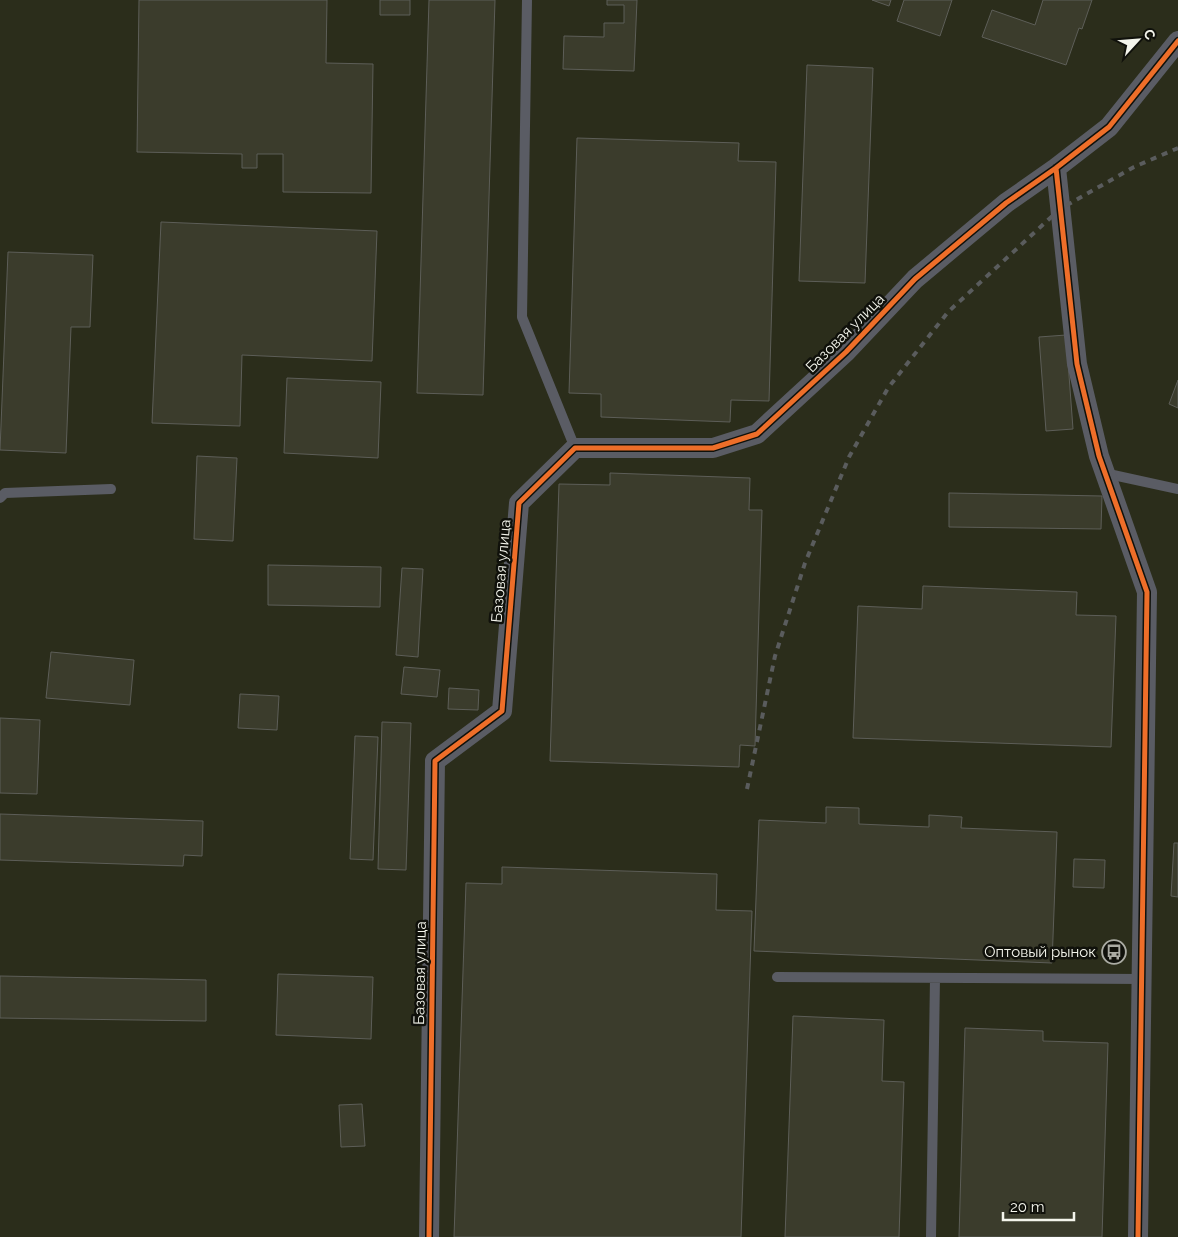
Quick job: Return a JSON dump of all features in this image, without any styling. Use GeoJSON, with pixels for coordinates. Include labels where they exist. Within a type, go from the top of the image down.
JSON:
{"type":"FeatureCollection","features":[{"type":"Feature","properties":{"kind":"street","name":"Базовая улица"},"geometry":{"type":"LineString","coordinates":[[429,1237],[435,761],[502,711],[520,504],[575,448],[712,448],[757,434],[846,352],[915,279],[1006,203],[1056,168],[1109,127],[1178,41]]}},
{"type":"Feature","properties":{"kind":"street"},"geometry":{"type":"LineString","coordinates":[[1056,168],[1076,364],[1104,473],[1147,592],[1138,1237]]}},
{"type":"Feature","properties":{"kind":"lane"},"geometry":{"type":"LineString","coordinates":[[527,0],[522,316],[575,448]]}},
{"type":"Feature","properties":{"kind":"lane"},"geometry":{"type":"LineString","coordinates":[[1104,473],[1178,489]]}},
{"type":"Feature","properties":{"kind":"lane"},"geometry":{"type":"LineString","coordinates":[[0,498],[5,492],[111,489]]}},
{"type":"Feature","properties":{"kind":"lane"},"geometry":{"type":"LineString","coordinates":[[777,978],[1142,978]]}},
{"type":"Feature","properties":{"kind":"lane"},"geometry":{"type":"LineString","coordinates":[[932,1237],[935,978]]}},
{"type":"Feature","properties":{"kind":"shaded area"},"geometry":{"type":"Polygon","coordinates":[[[0,0],[1178,0],[1178,1237],[0,1237],[0,0]]]}},
{"type":"Feature","properties":{"kind":"building"},"geometry":{"type":"Polygon","coordinates":[[[139,0],[327,0],[326,63],[373,64],[371,193],[283,192],[283,154],[257,154],[257,168],[242,168],[242,154],[137,152],[139,0]]]}},
{"type":"Feature","properties":{"kind":"building"},"geometry":{"type":"Polygon","coordinates":[[[380,0],[410,0],[410,15],[380,15],[380,0]]]}},
{"type":"Feature","properties":{"kind":"building"},"geometry":{"type":"Polygon","coordinates":[[[429,0],[495,0],[483,395],[417,393],[429,0]]]}},
{"type":"Feature","properties":{"kind":"building"},"geometry":{"type":"Polygon","coordinates":[[[607,0],[637,0],[634,71],[563,69],[564,36],[604,37],[604,23],[624,23],[624,5],[607,5],[607,0]]]}},
{"type":"Feature","properties":{"kind":"building"},"geometry":{"type":"Polygon","coordinates":[[[872,0],[891,0],[889,6],[872,0]]]}},
{"type":"Feature","properties":{"kind":"building"},"geometry":{"type":"Polygon","coordinates":[[[904,0],[952,0],[940,36],[897,21],[904,0]]]}},
{"type":"Feature","properties":{"kind":"building"},"geometry":{"type":"Polygon","coordinates":[[[1043,0],[1092,0],[1082,29],[1079,28],[1066,65],[982,37],[992,10],[1035,25],[1043,0]]]}},
{"type":"Feature","properties":{"kind":"building"},"geometry":{"type":"Polygon","coordinates":[[[807,65],[873,68],[865,283],[799,281],[807,65]]]}},
{"type":"Feature","properties":{"kind":"building"},"geometry":{"type":"Polygon","coordinates":[[[577,138],[739,143],[738,161],[776,162],[769,401],[731,400],[730,422],[601,417],[601,394],[569,393],[577,138]]]}},
{"type":"Feature","properties":{"kind":"building"},"geometry":{"type":"Polygon","coordinates":[[[161,222],[377,231],[372,361],[242,355],[240,426],[152,423],[161,222]]]}},
{"type":"Feature","properties":{"kind":"building"},"geometry":{"type":"Polygon","coordinates":[[[8,252],[93,255],[90,327],[71,327],[66,453],[0,450],[8,252]]]}},
{"type":"Feature","properties":{"kind":"building"},"geometry":{"type":"Polygon","coordinates":[[[1066,335],[1073,429],[1046,431],[1039,337],[1066,335]]]}},
{"type":"Feature","properties":{"kind":"building"},"geometry":{"type":"Polygon","coordinates":[[[287,378],[381,382],[378,458],[284,453],[287,378]]]}},
{"type":"Feature","properties":{"kind":"building"},"geometry":{"type":"Polygon","coordinates":[[[1178,380],[1178,408],[1169,404],[1178,380]]]}},
{"type":"Feature","properties":{"kind":"building"},"geometry":{"type":"Polygon","coordinates":[[[197,456],[237,458],[233,541],[194,539],[197,456]]]}},
{"type":"Feature","properties":{"kind":"building"},"geometry":{"type":"Polygon","coordinates":[[[610,473],[750,478],[749,510],[762,510],[755,746],[740,745],[739,767],[550,761],[559,484],[610,485],[610,473]]]}},
{"type":"Feature","properties":{"kind":"building"},"geometry":{"type":"Polygon","coordinates":[[[949,493],[1102,496],[1101,529],[949,527],[949,493]]]}},
{"type":"Feature","properties":{"kind":"building"},"geometry":{"type":"Polygon","coordinates":[[[268,565],[381,567],[380,607],[268,605],[268,565]]]}},
{"type":"Feature","properties":{"kind":"building"},"geometry":{"type":"Polygon","coordinates":[[[402,568],[423,569],[418,657],[396,655],[402,568]]]}},
{"type":"Feature","properties":{"kind":"building"},"geometry":{"type":"Polygon","coordinates":[[[923,586],[1077,592],[1076,615],[1116,616],[1111,747],[853,738],[858,606],[922,609],[923,586]]]}},
{"type":"Feature","properties":{"kind":"building"},"geometry":{"type":"Polygon","coordinates":[[[51,652],[134,660],[130,705],[46,698],[51,652]]]}},
{"type":"Feature","properties":{"kind":"building"},"geometry":{"type":"Polygon","coordinates":[[[404,667],[440,670],[437,697],[401,694],[404,667]]]}},
{"type":"Feature","properties":{"kind":"building"},"geometry":{"type":"Polygon","coordinates":[[[449,688],[479,690],[478,710],[448,709],[449,688]]]}},
{"type":"Feature","properties":{"kind":"building"},"geometry":{"type":"Polygon","coordinates":[[[240,694],[279,696],[277,730],[238,728],[240,694]]]}},
{"type":"Feature","properties":{"kind":"building"},"geometry":{"type":"Polygon","coordinates":[[[0,718],[40,720],[37,794],[0,793],[0,718]]]}},
{"type":"Feature","properties":{"kind":"building"},"geometry":{"type":"Polygon","coordinates":[[[382,722],[411,723],[406,870],[378,869],[382,722]]]}},
{"type":"Feature","properties":{"kind":"building"},"geometry":{"type":"Polygon","coordinates":[[[355,736],[378,737],[373,860],[350,859],[355,736]]]}},
{"type":"Feature","properties":{"kind":"building"},"geometry":{"type":"Polygon","coordinates":[[[826,807],[859,808],[859,824],[929,827],[929,815],[962,817],[961,828],[1057,832],[1052,963],[754,951],[759,820],[826,823],[826,807]]]}},
{"type":"Feature","properties":{"kind":"building"},"geometry":{"type":"Polygon","coordinates":[[[0,814],[203,821],[202,856],[184,855],[183,866],[0,860],[0,814]]]}},
{"type":"Feature","properties":{"kind":"building"},"geometry":{"type":"Polygon","coordinates":[[[1174,843],[1178,843],[1178,897],[1171,896],[1174,843]]]}},
{"type":"Feature","properties":{"kind":"building"},"geometry":{"type":"Polygon","coordinates":[[[1074,859],[1105,860],[1104,888],[1073,887],[1074,859]]]}},
{"type":"Feature","properties":{"kind":"building"},"geometry":{"type":"Polygon","coordinates":[[[502,867],[717,874],[716,910],[752,911],[741,1237],[454,1237],[466,883],[502,884],[502,867]]]}},
{"type":"Feature","properties":{"kind":"building"},"geometry":{"type":"Polygon","coordinates":[[[278,974],[373,977],[371,1039],[276,1035],[278,974]]]}},
{"type":"Feature","properties":{"kind":"building"},"geometry":{"type":"Polygon","coordinates":[[[0,976],[206,980],[206,1021],[0,1018],[0,976]]]}},
{"type":"Feature","properties":{"kind":"building"},"geometry":{"type":"Polygon","coordinates":[[[793,1016],[884,1020],[882,1081],[904,1082],[899,1237],[785,1237],[793,1016]]]}},
{"type":"Feature","properties":{"kind":"building"},"geometry":{"type":"Polygon","coordinates":[[[965,1028],[1043,1031],[1043,1041],[1108,1043],[1102,1237],[959,1237],[965,1028]]]}},
{"type":"Feature","properties":{"kind":"building"},"geometry":{"type":"Polygon","coordinates":[[[362,1104],[365,1146],[341,1147],[339,1105],[362,1104]]]}},
{"type":"Feature","properties":{"kind":"railway"},"geometry":{"type":"LineString","coordinates":[[747,789],[775,656],[805,563],[849,457],[888,388],[948,312],[1060,209],[1134,167],[1178,148]]}},
{"type":"Feature","properties":{"kind":"cycle path"},"geometry":{"type":"LineString","coordinates":[[429,1237],[435,761],[502,711],[519,503],[575,448],[713,448],[757,434],[846,352],[915,279],[1006,203],[1056,168],[1109,127],[1178,41]]}},
{"type":"Feature","properties":{"kind":"cycle path"},"geometry":{"type":"LineString","coordinates":[[1056,168],[1077,364],[1099,456],[1147,592],[1138,1237]]}},
{"type":"Feature","properties":{"kind":"place","name":"Оптовый рынок"},"geometry":{"type":"Point","coordinates":[1114,952]}}]}
